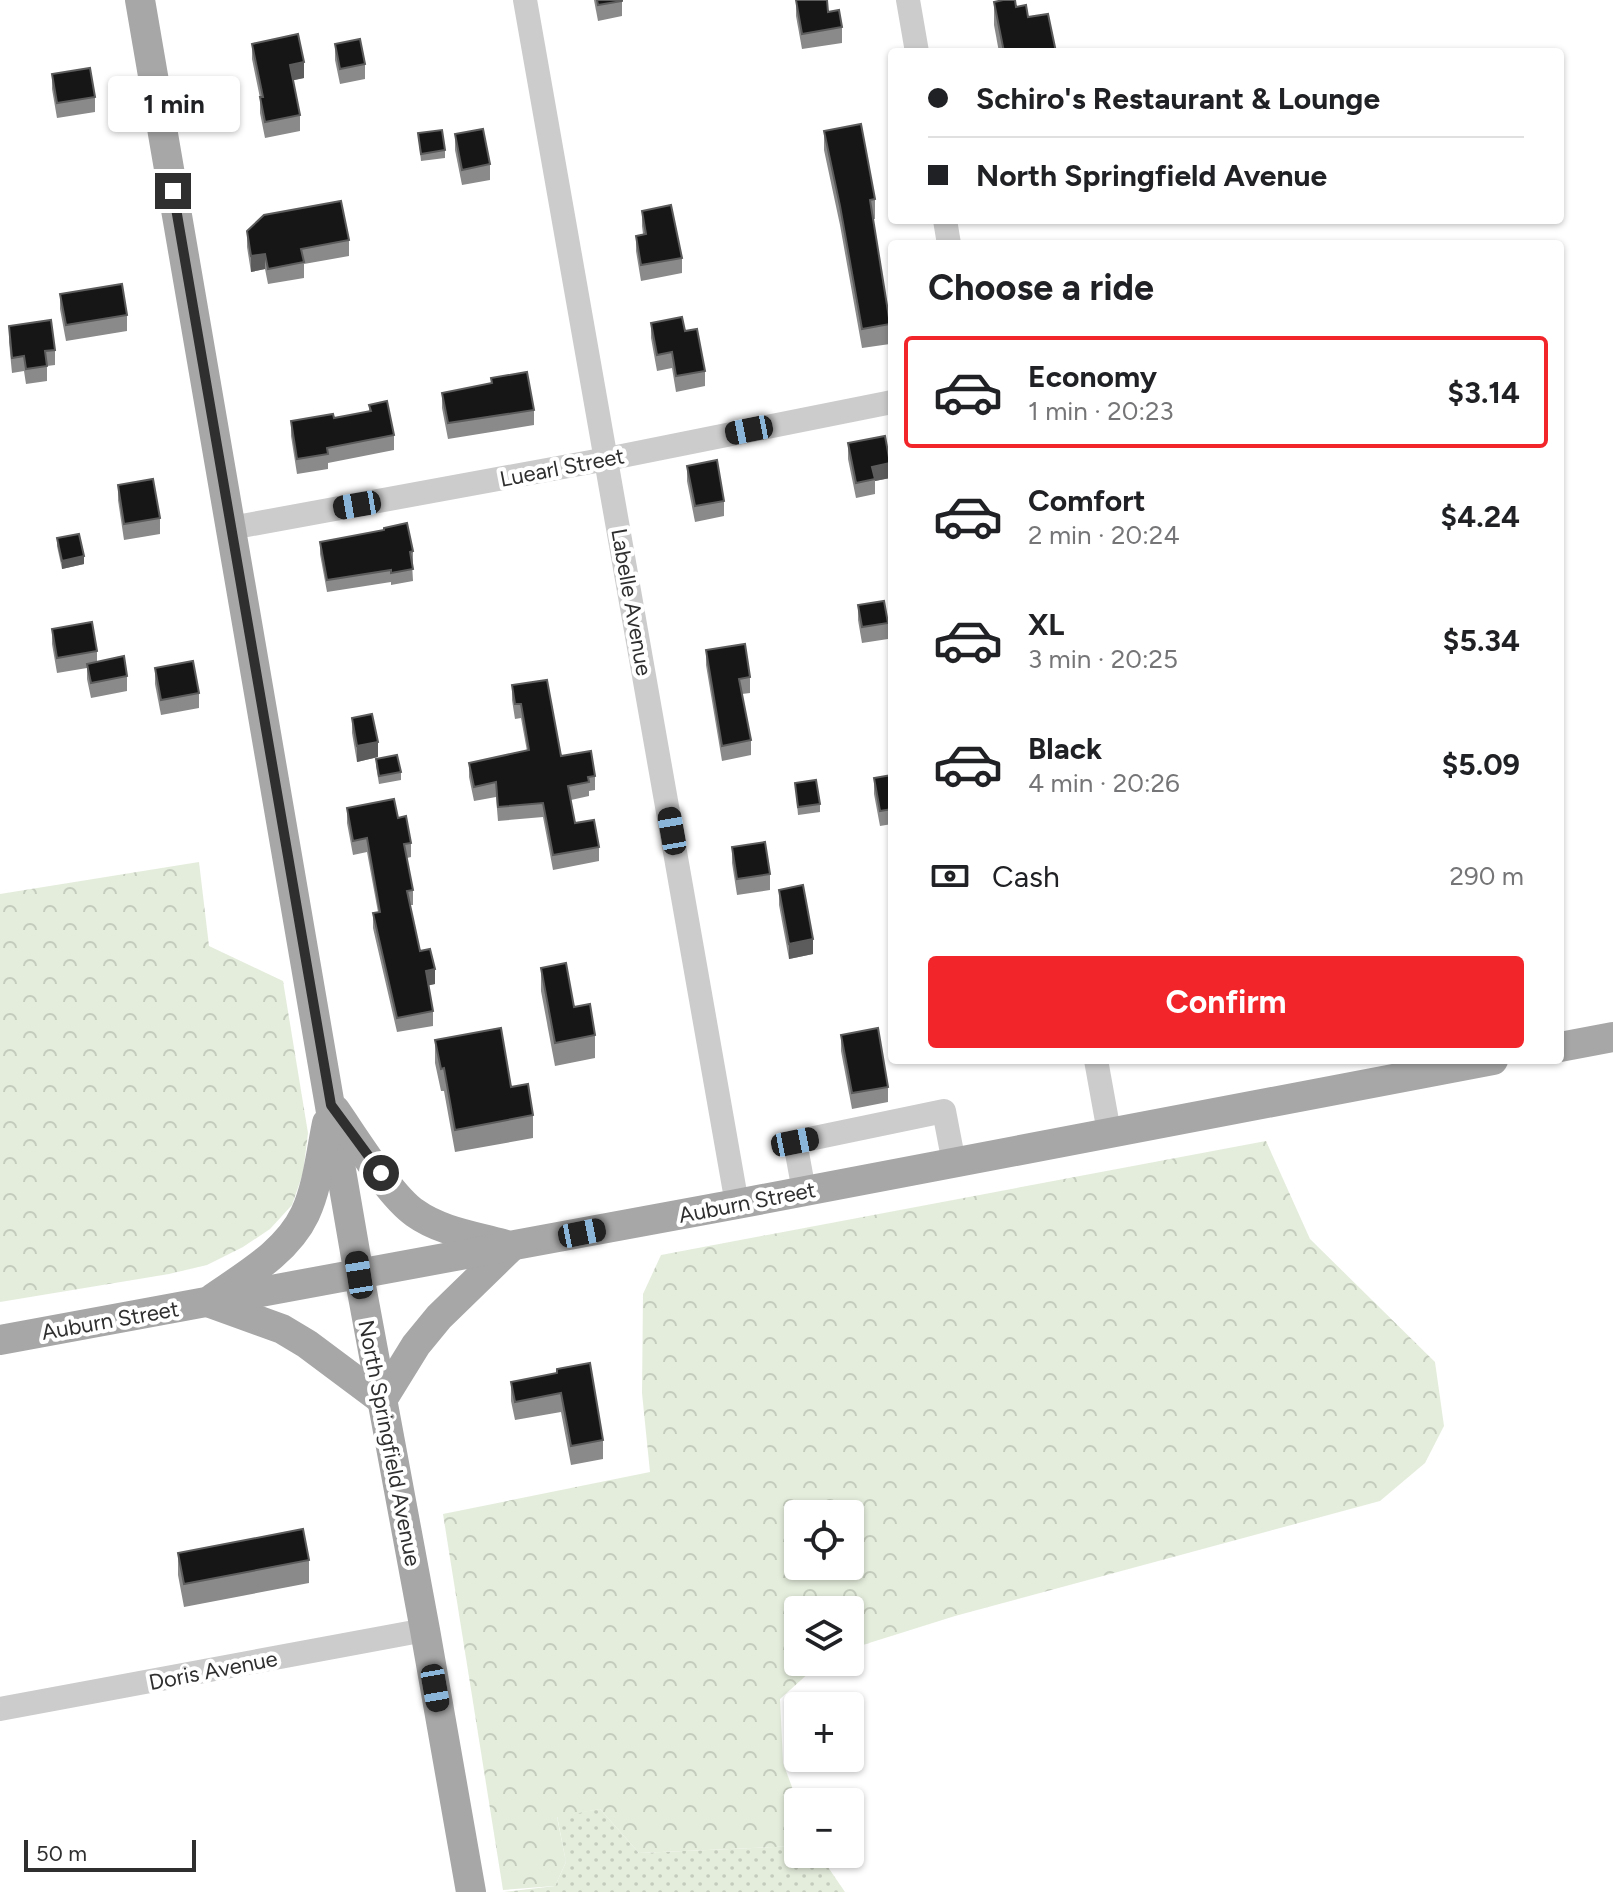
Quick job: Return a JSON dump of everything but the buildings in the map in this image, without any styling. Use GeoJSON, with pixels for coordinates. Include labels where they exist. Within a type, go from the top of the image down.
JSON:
{"type":"FeatureCollection","features":[{"type":"Feature","properties":{"kind":"main road","name":"North Springfield Avenue"},"geometry":{"type":"LineString","coordinates":[[140,0],[359,1275],[471,1892]]}},
{"type":"Feature","properties":{"kind":"main road"},"geometry":{"type":"LineString","coordinates":[[1564,1046],[1613,1037]]}},
{"type":"Feature","properties":{"kind":"main road","name":"Auburn Street"},"geometry":{"type":"LineString","coordinates":[[0,1340],[1472,1064]]}},
{"type":"Feature","properties":{"kind":"main road"},"geometry":{"type":"LineString","coordinates":[[331,1105],[397,1196],[415,1213],[443,1227],[512,1246]]}},
{"type":"Feature","properties":{"kind":"main road"},"geometry":{"type":"LineString","coordinates":[[208,1302],[273,1255],[303,1217],[311,1198],[331,1105]]}},
{"type":"Feature","properties":{"kind":"main road"},"geometry":{"type":"LineString","coordinates":[[208,1302],[282,1329],[382,1400],[416,1345],[439,1317],[512,1246]]}},
{"type":"Feature","properties":{"kind":"street","name":"Labelle Avenue"},"geometry":{"type":"LineString","coordinates":[[525,0],[737,1204]]}},
{"type":"Feature","properties":{"kind":"street"},"geometry":{"type":"LineString","coordinates":[[908,0],[916,48]]}},
{"type":"Feature","properties":{"kind":"street","name":"Luearl Street"},"geometry":{"type":"LineString","coordinates":[[231,528],[607,459],[888,403]]}},
{"type":"Feature","properties":{"kind":"street"},"geometry":{"type":"LineString","coordinates":[[1097,1064],[1109,1132]]}},
{"type":"Feature","properties":{"kind":"street"},"geometry":{"type":"LineString","coordinates":[[804,1191],[795,1142],[944,1111],[954,1163]]}},
{"type":"Feature","properties":{"kind":"street","name":"Doris Avenue"},"geometry":{"type":"LineString","coordinates":[[0,1709],[425,1630]]}},
{"type":"Feature","properties":{"kind":"green space"},"geometry":{"type":"Polygon","coordinates":[[[199,862],[209,946],[283,981],[308,1133],[303,1173],[292,1205],[270,1229],[207,1265],[0,1302],[0,894],[199,862]]]}},
{"type":"Feature","properties":{"kind":"green space"},"geometry":{"type":"Polygon","coordinates":[[[1266,1141],[1310,1239],[1435,1362],[1444,1426],[1425,1463],[1380,1501],[955,1616],[864,1645],[864,1596],[784,1596],[784,1676],[805,1676],[784,1692],[780,1699],[784,1772],[792,1788],[784,1788],[784,1847],[639,1853],[600,1809],[557,1817],[566,1862],[555,1886],[503,1890],[443,1514],[650,1472],[642,1393],[643,1294],[661,1255],[1266,1141]]]}},
{"type":"Feature","properties":{"kind":"green space"},"geometry":{"type":"Polygon","coordinates":[[[600,1809],[639,1853],[784,1847],[784,1868],[829,1868],[845,1892],[504,1892],[555,1886],[566,1862],[557,1816],[600,1809]]]}},
{"type":"Feature","properties":{"kind":"route"},"geometry":{"type":"LineString","coordinates":[[173,191],[331,1105],[381,1173]]}}]}
